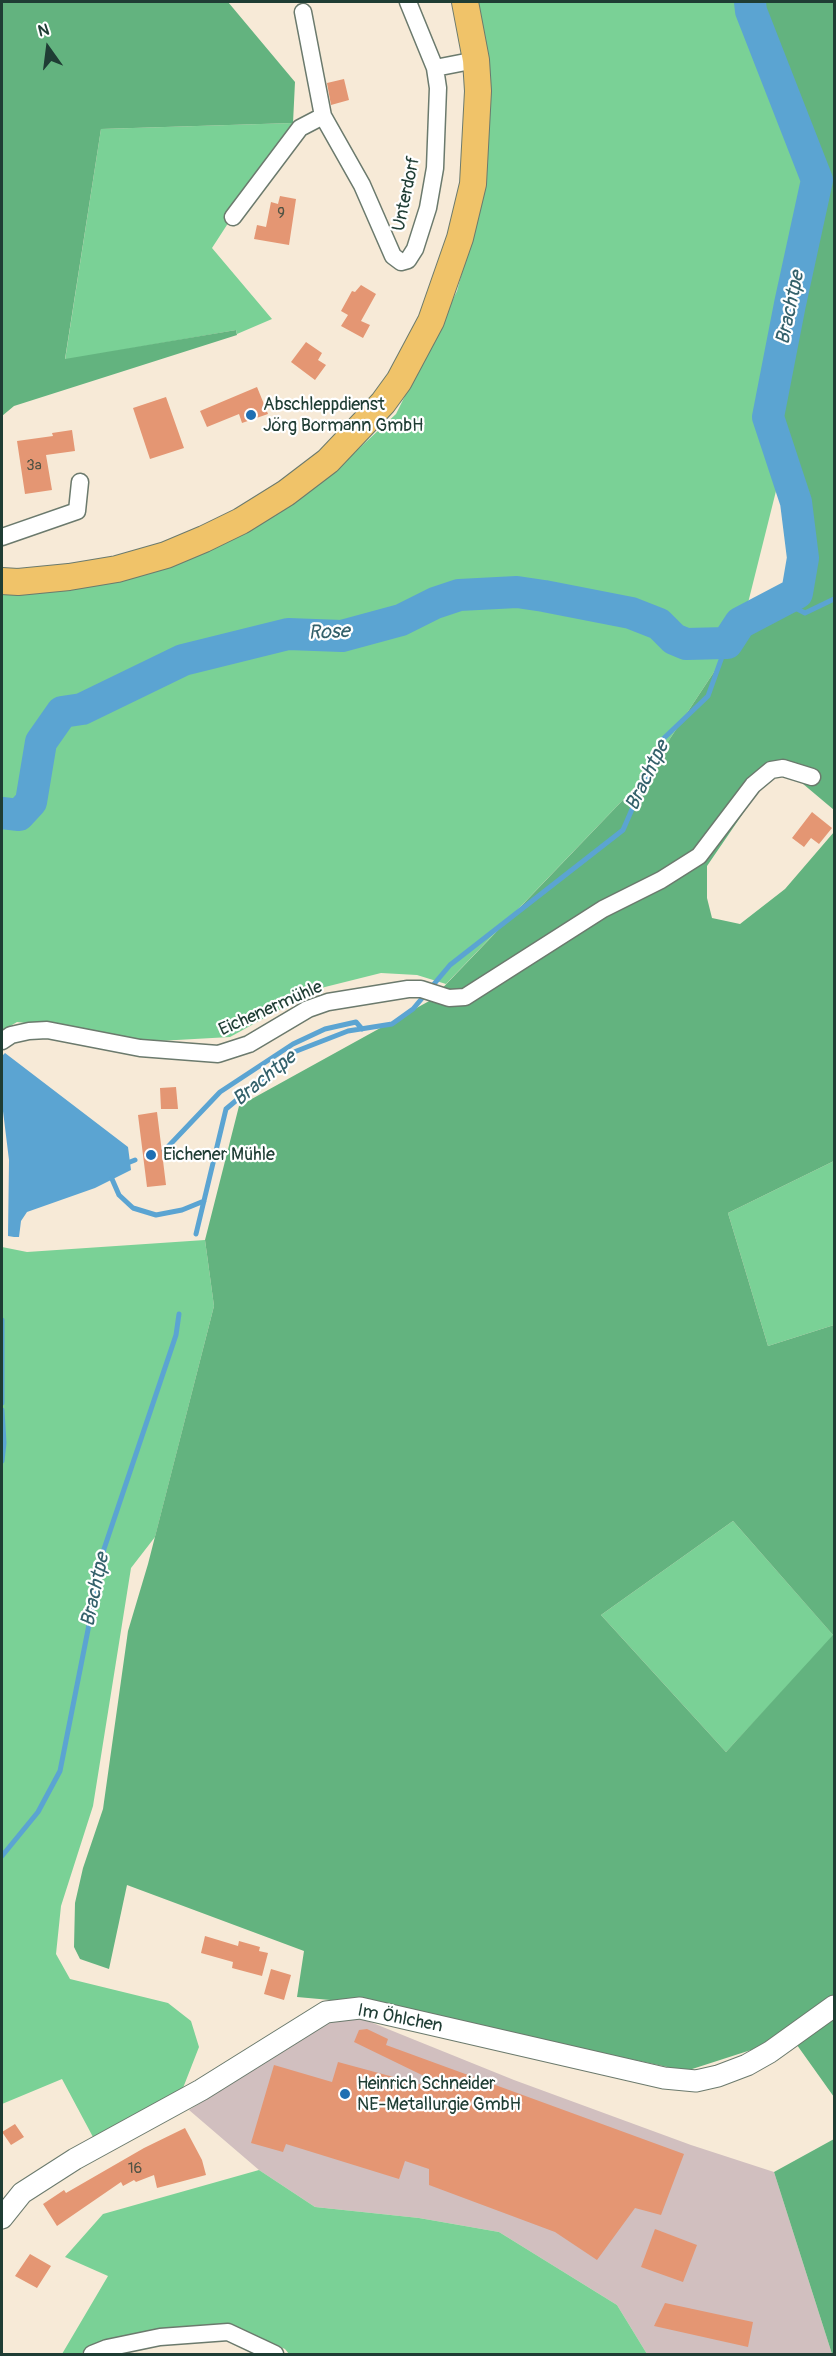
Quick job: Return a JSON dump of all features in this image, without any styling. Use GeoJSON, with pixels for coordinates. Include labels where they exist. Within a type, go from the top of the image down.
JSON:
{"type":"FeatureCollection","features":[{"type":"Feature","properties":{"kind":"main road"},"geometry":{"type":"LineString","coordinates":[[2,581],[18,582],[69,577],[117,569],[166,555],[204,540],[241,521],[286,493],[328,462],[354,436],[399,381],[431,321],[460,238],[473,184],[477,140],[476,60],[465,2]]}},
{"type":"Feature","properties":{"kind":"street","name":"Unterdorf"},"geometry":{"type":"LineString","coordinates":[[303,12],[323,116],[362,185],[393,256],[400,262],[408,260],[415,249],[428,208],[435,168],[438,88],[435,68],[408,2]]}},
{"type":"Feature","properties":{"kind":"street"},"geometry":{"type":"LineString","coordinates":[[435,68],[476,60]]}},
{"type":"Feature","properties":{"kind":"street"},"geometry":{"type":"LineString","coordinates":[[232,218],[300,128],[323,116]]}},
{"type":"Feature","properties":{"kind":"street"},"geometry":{"type":"LineString","coordinates":[[2,537],[77,511],[80,482]]}},
{"type":"Feature","properties":{"kind":"street","name":"Eichenermühle"},"geometry":{"type":"LineString","coordinates":[[2,1041],[11,1035],[28,1030],[47,1030],[140,1048],[218,1054],[249,1044],[308,1009],[328,1002],[393,991],[421,989],[449,999],[458,999],[472,994],[547,943],[603,909],[661,880],[699,856],[762,776],[771,770],[783,768],[812,777]]}},
{"type":"Feature","properties":{"kind":"street","name":"Im Öhlchen"},"geometry":{"type":"LineString","coordinates":[[2,2218],[22,2193],[75,2159],[201,2090],[326,2012],[360,2008],[664,2078],[696,2080],[718,2076],[747,2065],[770,2052],[834,2007]]}},
{"type":"Feature","properties":{"kind":"street"},"geometry":{"type":"LineString","coordinates":[[92,2355],[107,2348],[160,2337],[228,2332],[274,2355]]}},
{"type":"Feature","properties":{"kind":"shaded area"},"geometry":{"type":"Polygon","coordinates":[[[358,2017],[514,2080],[691,2145],[774,2172],[832,2354],[647,2354],[617,2305],[499,2232],[419,2218],[315,2207],[259,2170],[189,2110],[329,2022],[358,2017]]]}},
{"type":"Feature","properties":{"kind":"green space"},"geometry":{"type":"Polygon","coordinates":[[[2,2],[228,2],[295,82],[293,123],[101,129],[65,359],[236,330],[237,335],[14,406],[2,416],[2,2]]]}},
{"type":"Feature","properties":{"kind":"green space"},"geometry":{"type":"Polygon","coordinates":[[[474,2],[751,2],[766,52],[821,191],[779,346],[779,479],[741,631],[644,778],[446,984],[417,975],[381,973],[317,989],[230,1037],[141,1042],[82,1029],[17,1022],[2,1031],[2,588],[73,584],[339,467],[396,414],[457,291],[486,185],[487,59],[474,2]]]}},
{"type":"Feature","properties":{"kind":"green space"},"geometry":{"type":"Polygon","coordinates":[[[751,2],[834,2],[834,810],[796,778],[777,774],[761,787],[707,866],[707,898],[712,918],[740,924],[785,889],[834,832],[834,1161],[728,1213],[768,1346],[834,1325],[834,2097],[787,2031],[751,2050],[686,2071],[375,2004],[297,1997],[304,1951],[127,1885],[109,1969],[80,1959],[74,1947],[75,1903],[83,1868],[103,1809],[128,1631],[148,1564],[214,1306],[205,1240],[239,1106],[431,1000],[644,778],[741,631],[799,597],[779,479],[779,346],[821,191],[766,52],[751,2]],[[733,1521],[601,1615],[726,1752],[833,1635],[733,1521]]]}},
{"type":"Feature","properties":{"kind":"green space"},"geometry":{"type":"Polygon","coordinates":[[[293,123],[212,248],[272,319],[237,334],[236,330],[65,360],[101,129],[293,123]]]}},
{"type":"Feature","properties":{"kind":"green space"},"geometry":{"type":"Polygon","coordinates":[[[834,1161],[834,1325],[768,1346],[728,1213],[834,1161]]]}},
{"type":"Feature","properties":{"kind":"green space"},"geometry":{"type":"Polygon","coordinates":[[[205,1240],[214,1306],[155,1537],[131,1568],[93,1806],[61,1906],[56,1954],[70,1979],[168,2003],[191,2021],[199,2047],[183,2088],[93,2137],[62,2079],[2,2104],[2,1247],[27,1252],[205,1240]]]}},
{"type":"Feature","properties":{"kind":"green space"},"geometry":{"type":"Polygon","coordinates":[[[733,1521],[834,1636],[726,1752],[601,1615],[733,1521]]]}},
{"type":"Feature","properties":{"kind":"green space"},"geometry":{"type":"Polygon","coordinates":[[[834,2139],[834,2354],[832,2354],[774,2172],[834,2139]]]}},
{"type":"Feature","properties":{"kind":"green space"},"geometry":{"type":"Polygon","coordinates":[[[259,2170],[315,2207],[419,2218],[499,2232],[617,2305],[647,2354],[289,2354],[285,2349],[231,2325],[106,2344],[79,2354],[62,2354],[108,2276],[65,2257],[103,2214],[259,2170]]]}},
{"type":"Feature","properties":{"kind":"water"},"geometry":{"type":"Polygon","coordinates":[[[5,1053],[128,1147],[131,1170],[95,1188],[27,1212],[21,1221],[19,1237],[8,1236],[9,1160],[2,1103],[2,1056],[5,1053]]]}},
{"type":"Feature","properties":{"kind":"building"},"geometry":{"type":"Polygon","coordinates":[[[344,79],[349,100],[331,105],[327,83],[344,79]]]}},
{"type":"Feature","properties":{"kind":"building"},"geometry":{"type":"Polygon","coordinates":[[[280,196],[296,199],[289,245],[254,239],[257,225],[266,227],[271,202],[278,204],[280,196]]]}},
{"type":"Feature","properties":{"kind":"building"},"geometry":{"type":"Polygon","coordinates":[[[361,285],[376,294],[361,321],[370,325],[363,338],[341,326],[348,315],[341,311],[352,291],[355,292],[361,285]]]}},
{"type":"Feature","properties":{"kind":"building"},"geometry":{"type":"Polygon","coordinates":[[[306,342],[322,353],[318,360],[326,365],[315,380],[291,362],[306,342]]]}},
{"type":"Feature","properties":{"kind":"building"},"geometry":{"type":"Polygon","coordinates":[[[257,387],[268,414],[242,423],[239,414],[207,427],[200,411],[257,387]]]}},
{"type":"Feature","properties":{"kind":"building"},"geometry":{"type":"Polygon","coordinates":[[[166,397],[184,448],[150,459],[133,408],[166,397]]]}},
{"type":"Feature","properties":{"kind":"building"},"geometry":{"type":"Polygon","coordinates":[[[72,430],[75,451],[46,455],[52,490],[25,494],[17,441],[53,436],[52,433],[72,430]]]}},
{"type":"Feature","properties":{"kind":"building"},"geometry":{"type":"Polygon","coordinates":[[[812,812],[832,828],[819,844],[811,838],[804,847],[792,838],[812,812]]]}},
{"type":"Feature","properties":{"kind":"building"},"geometry":{"type":"Polygon","coordinates":[[[176,1087],[178,1109],[161,1109],[160,1088],[176,1087]]]}},
{"type":"Feature","properties":{"kind":"building","name":"Eichener Mühle"},"geometry":{"type":"Polygon","coordinates":[[[157,1112],[166,1185],[147,1187],[138,1115],[157,1112]]]}},
{"type":"Feature","properties":{"kind":"building"},"geometry":{"type":"Polygon","coordinates":[[[205,1936],[238,1946],[239,1941],[260,1947],[259,1951],[268,1953],[262,1976],[232,1968],[233,1962],[201,1953],[205,1936]]]}},
{"type":"Feature","properties":{"kind":"building"},"geometry":{"type":"Polygon","coordinates":[[[271,1969],[291,1975],[284,2000],[264,1994],[271,1969]]]}},
{"type":"Feature","properties":{"kind":"building"},"geometry":{"type":"Polygon","coordinates":[[[367,2029],[388,2039],[386,2045],[684,2154],[661,2215],[635,2208],[597,2260],[555,2232],[429,2185],[429,2169],[405,2161],[399,2179],[286,2144],[283,2152],[251,2143],[274,2065],[332,2082],[338,2062],[423,2085],[426,2077],[354,2042],[359,2030],[367,2029]]]}},
{"type":"Feature","properties":{"kind":"building"},"geometry":{"type":"Polygon","coordinates":[[[15,2124],[24,2137],[11,2145],[2,2132],[15,2124]]]}},
{"type":"Feature","properties":{"kind":"building"},"geometry":{"type":"Polygon","coordinates":[[[185,2128],[202,2160],[206,2175],[157,2188],[154,2175],[136,2182],[134,2180],[123,2186],[121,2182],[57,2226],[43,2204],[64,2190],[66,2193],[144,2148],[185,2128]]]}},
{"type":"Feature","properties":{"kind":"building"},"geometry":{"type":"Polygon","coordinates":[[[655,2229],[697,2245],[683,2282],[641,2267],[655,2229]]]}},
{"type":"Feature","properties":{"kind":"building"},"geometry":{"type":"Polygon","coordinates":[[[30,2254],[51,2266],[37,2288],[15,2276],[30,2254]]]}},
{"type":"Feature","properties":{"kind":"building"},"geometry":{"type":"Polygon","coordinates":[[[665,2303],[753,2322],[748,2347],[654,2326],[665,2303]]]}},
{"type":"Feature","properties":{"kind":"waterway","name":"Rose"},"geometry":{"type":"LineString","coordinates":[[2,813],[19,815],[31,802],[41,742],[62,712],[82,709],[183,660],[288,634],[342,636],[401,620],[435,603],[459,595],[517,592],[631,613],[659,624],[674,639],[686,644],[727,643],[740,623],[797,593],[803,558],[796,502],[768,417],[817,180],[751,11],[750,2]]}},
{"type":"Feature","properties":{"kind":"waterway"},"geometry":{"type":"LineString","coordinates":[[782,601],[805,613],[834,599]]}},
{"type":"Feature","properties":{"kind":"waterway","name":"Brachtpe"},"geometry":{"type":"LineString","coordinates":[[196,1234],[226,1109],[294,1052],[348,1031],[392,1024],[413,1009],[450,965],[623,830],[662,740],[708,696],[727,643]]}},
{"type":"Feature","properties":{"kind":"waterway"},"geometry":{"type":"LineString","coordinates":[[162,1153],[220,1092],[293,1044],[325,1029],[356,1022],[362,1029]]}},
{"type":"Feature","properties":{"kind":"waterway"},"geometry":{"type":"LineString","coordinates":[[130,1162],[135,1160]]}},
{"type":"Feature","properties":{"kind":"waterway"},"geometry":{"type":"LineString","coordinates":[[112,1179],[119,1195],[133,1208],[156,1215],[182,1210],[204,1201]]}},
{"type":"Feature","properties":{"kind":"waterway","name":"Brachtpe"},"geometry":{"type":"LineString","coordinates":[[2,1856],[38,1812],[60,1771],[104,1549],[176,1335],[179,1314]]}},
{"type":"Feature","properties":{"kind":"waterway"},"geometry":{"type":"LineString","coordinates":[[2,1320],[2,1403]]}},
{"type":"Feature","properties":{"kind":"waterway"},"geometry":{"type":"LineString","coordinates":[[2,1410],[4,1443],[2,1461]]}},
{"type":"Feature","properties":{"kind":"place","name":"Abschleppdienst Jörg Bormann GmbH"},"geometry":{"type":"Point","coordinates":[251,415]}},
{"type":"Feature","properties":{"kind":"place","name":"Eichener Mühle"},"geometry":{"type":"Point","coordinates":[151,1155]}},
{"type":"Feature","properties":{"kind":"place","name":"Heinrich Schneider NE-Metallurgie GmbH"},"geometry":{"type":"Point","coordinates":[345,2094]}}]}
